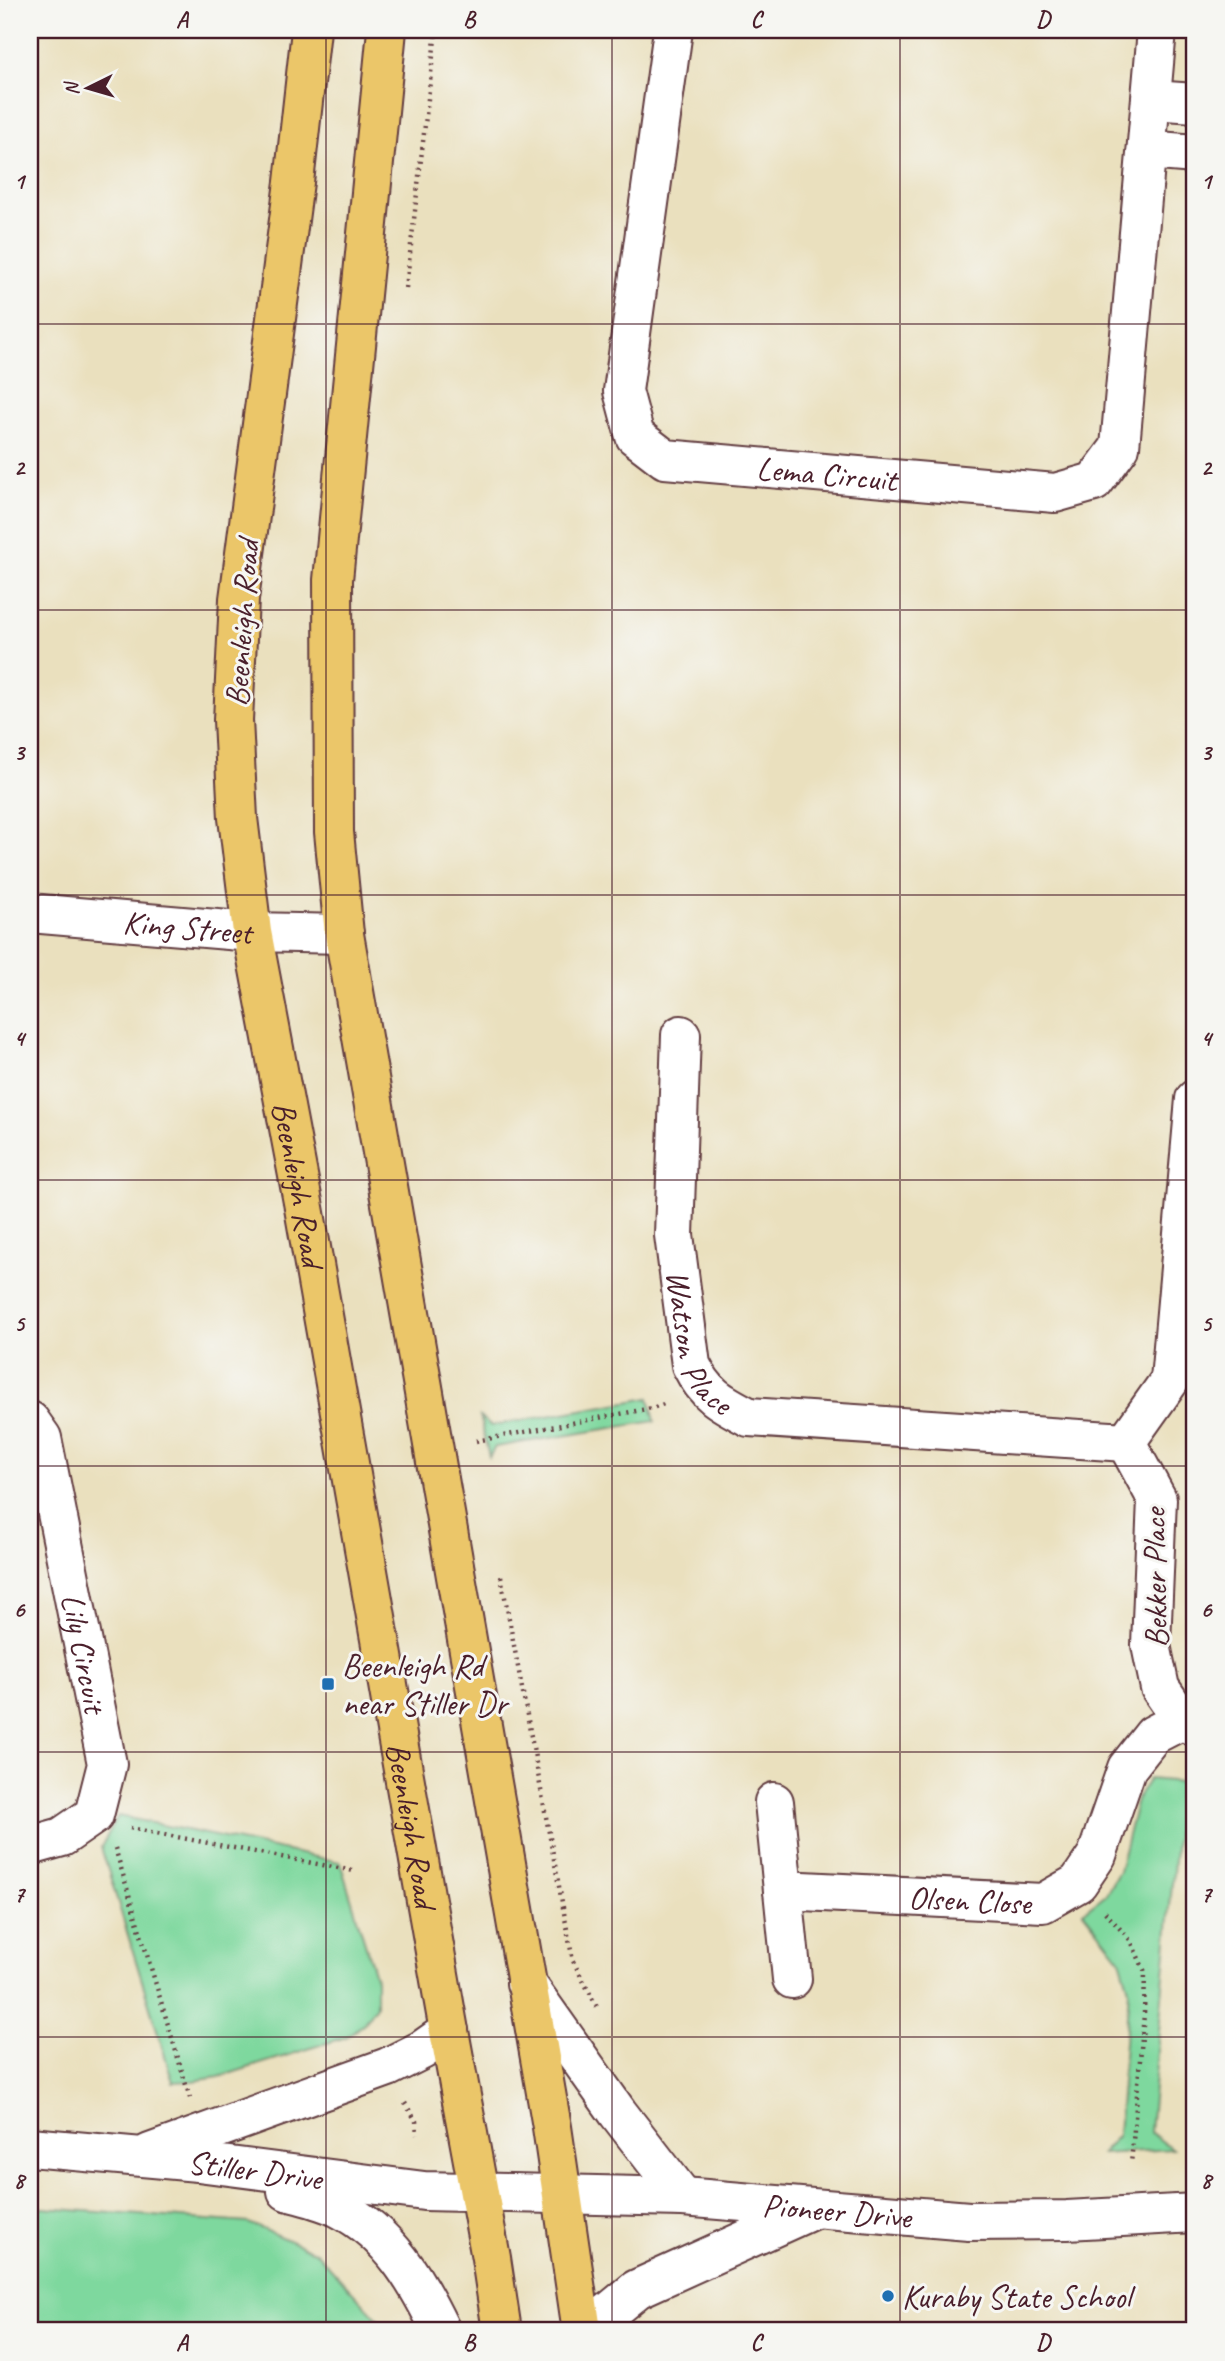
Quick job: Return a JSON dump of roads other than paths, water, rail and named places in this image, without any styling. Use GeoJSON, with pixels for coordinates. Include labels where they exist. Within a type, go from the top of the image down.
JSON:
{"type":"FeatureCollection","features":[{"type":"Feature","properties":{"kind":"main road","name":"Beenleigh Road"},"geometry":{"type":"LineString","coordinates":[[311,30],[239,599],[233,720],[239,818],[252,932],[305,1216],[502,2331]]}},
{"type":"Feature","properties":{"kind":"main road"},"geometry":{"type":"LineString","coordinates":[[387,30],[332,580],[334,832],[344,934],[563,2194],[582,2331]]}},
{"type":"Feature","properties":{"kind":"street","name":"Lema Circuit"},"geometry":{"type":"LineString","coordinates":[[673,30],[623,391],[635,436],[665,459],[1055,493],[1094,482],[1120,447],[1157,30]]}},
{"type":"Feature","properties":{"kind":"street"},"geometry":{"type":"LineString","coordinates":[[1152,100],[1195,103]]}},
{"type":"Feature","properties":{"kind":"street"},"geometry":{"type":"LineString","coordinates":[[1147,150],[1195,154]]}},
{"type":"Feature","properties":{"kind":"street","name":"King Street"},"geometry":{"type":"LineString","coordinates":[[30,913],[252,932],[344,934]]}},
{"type":"Feature","properties":{"kind":"street","name":"Watson Place"},"geometry":{"type":"LineString","coordinates":[[681,1035],[674,1234],[691,1365],[701,1384],[719,1402],[749,1417],[1126,1441]]}},
{"type":"Feature","properties":{"kind":"street"},"geometry":{"type":"LineString","coordinates":[[1126,1441],[1170,1380],[1195,1099]]}},
{"type":"Feature","properties":{"kind":"street","name":"Lily Circuit"},"geometry":{"type":"LineString","coordinates":[[30,1421],[42,1438],[107,1764],[101,1820],[62,1838],[30,1846]]}},
{"type":"Feature","properties":{"kind":"street","name":"Bekker Place"},"geometry":{"type":"LineString","coordinates":[[1126,1441],[1157,1499],[1151,1645],[1160,1688],[1189,1723]]}},
{"type":"Feature","properties":{"kind":"street","name":"Olsen Close"},"geometry":{"type":"LineString","coordinates":[[783,1890],[1043,1903],[1078,1883],[1097,1855],[1127,1768],[1153,1735],[1189,1723]]}},
{"type":"Feature","properties":{"kind":"street"},"geometry":{"type":"LineString","coordinates":[[774,1802],[792,1979]]}},
{"type":"Feature","properties":{"kind":"street"},"geometry":{"type":"LineString","coordinates":[[526,1983],[618,2113],[683,2197]]}},
{"type":"Feature","properties":{"kind":"street"},"geometry":{"type":"LineString","coordinates":[[141,2157],[388,2067],[422,2050],[449,2031]]}},
{"type":"Feature","properties":{"kind":"street","name":"Stiller Drive"},"geometry":{"type":"LineString","coordinates":[[30,2147],[198,2162],[397,2188],[479,2192]]}},
{"type":"Feature","properties":{"kind":"street"},"geometry":{"type":"LineString","coordinates":[[198,2162],[336,2207],[356,2218],[381,2237],[396,2254],[426,2300],[441,2331]]}},
{"type":"Feature","properties":{"kind":"street","name":"Pioneer Drive"},"geometry":{"type":"LineString","coordinates":[[479,2192],[683,2197],[969,2221],[1067,2220],[1195,2213]]}},
{"type":"Feature","properties":{"kind":"street"},"geometry":{"type":"LineString","coordinates":[[592,2331],[637,2288],[816,2208]]}},
{"type":"Feature","properties":{"kind":"place","name":"Beenleigh Rd near Stiller Dr"},"geometry":{"type":"Point","coordinates":[328,1684]}},
{"type":"Feature","properties":{"kind":"place","name":"Kuraby State School"},"geometry":{"type":"Point","coordinates":[888,2296]}}]}
